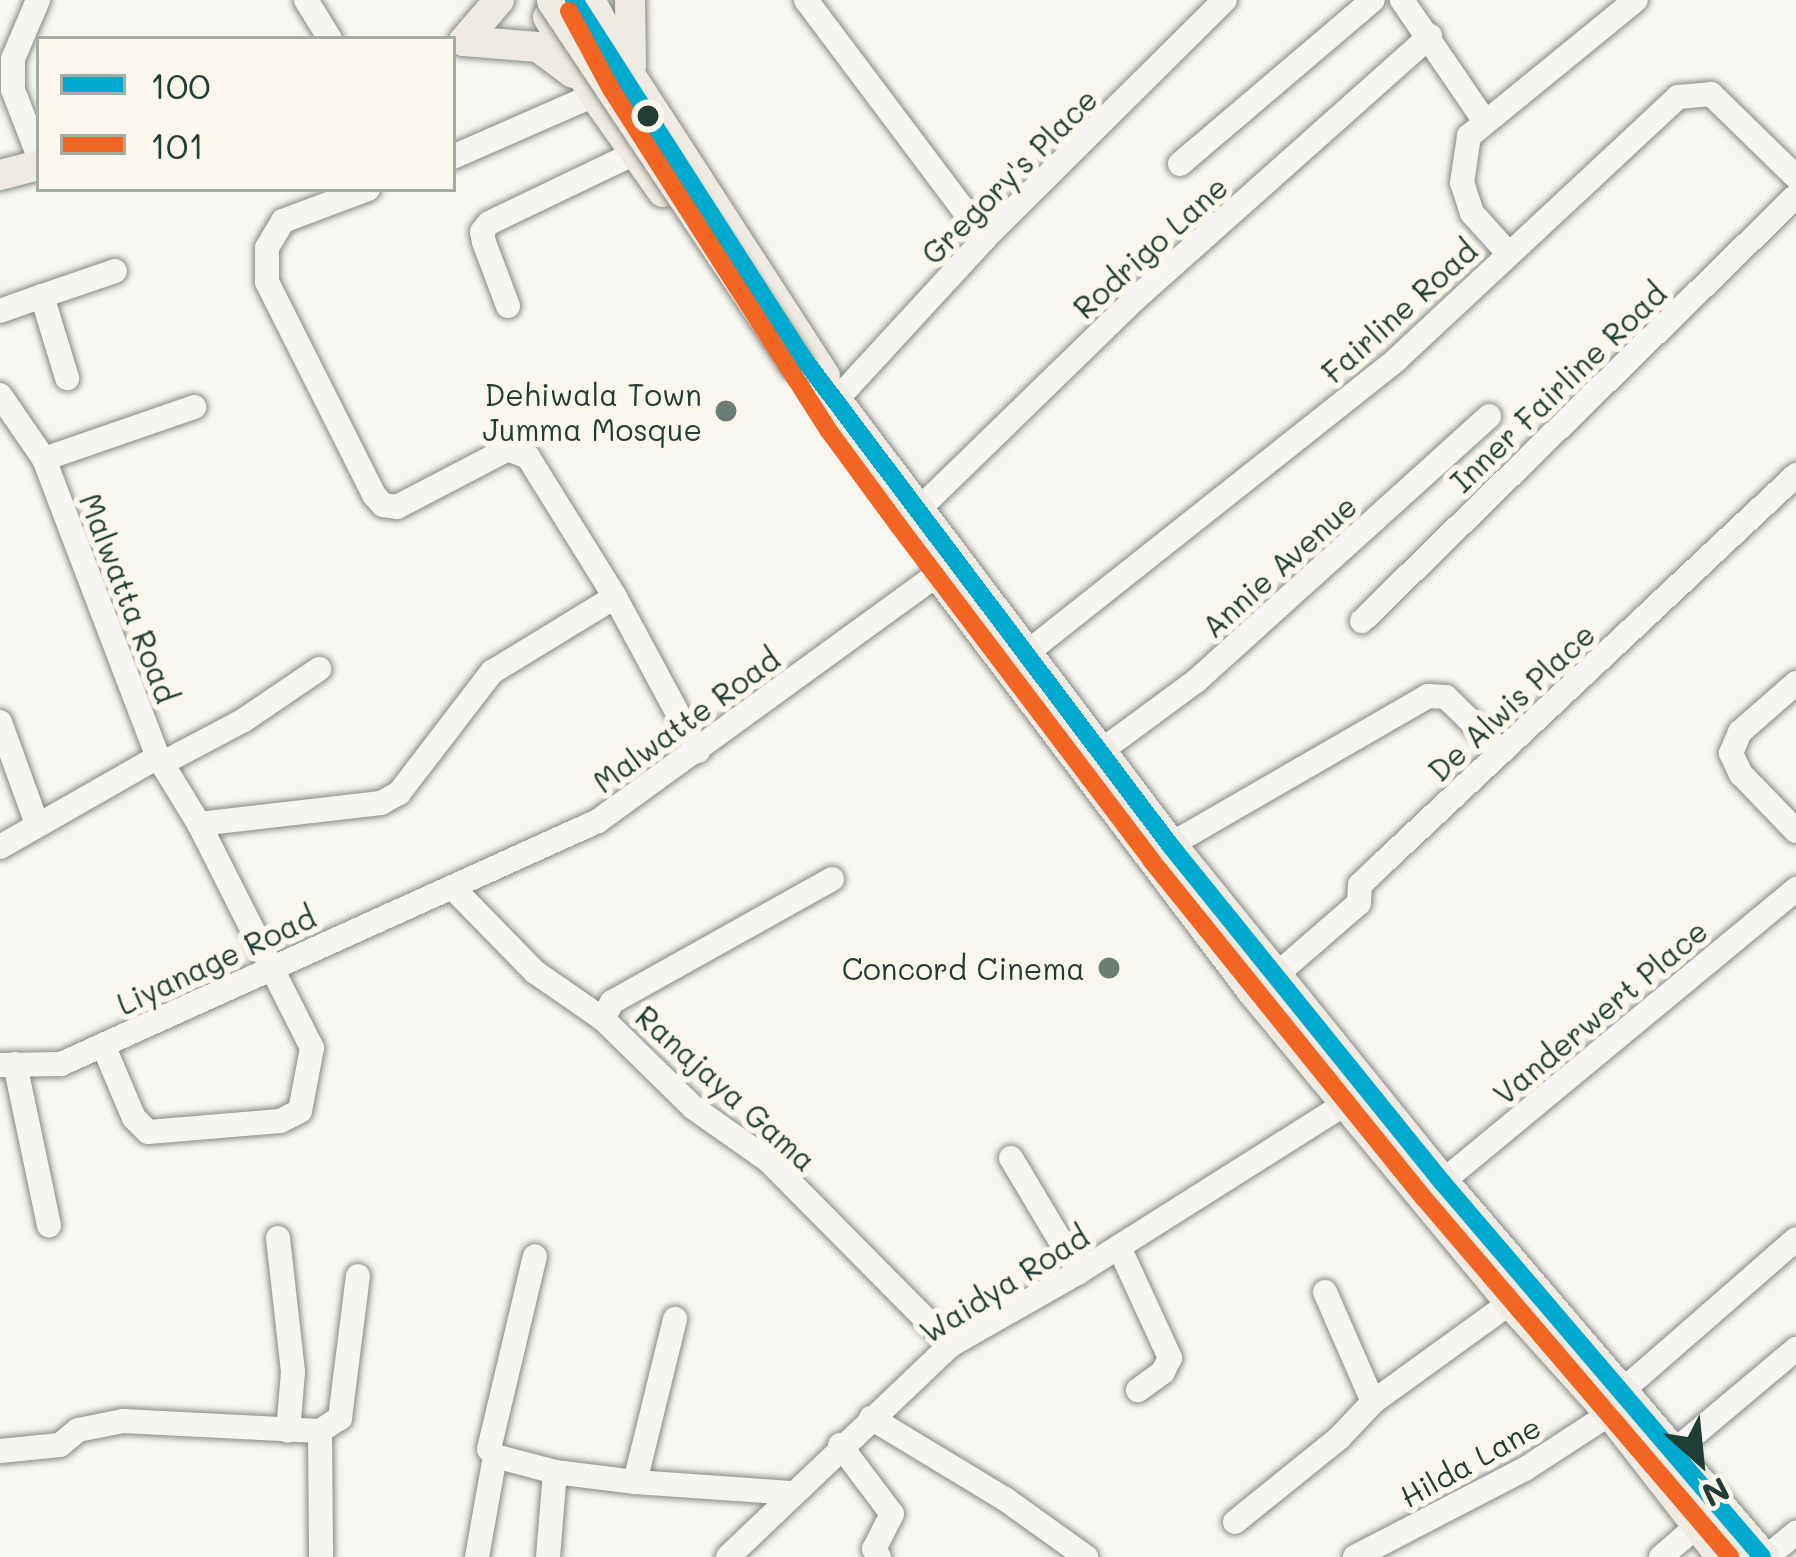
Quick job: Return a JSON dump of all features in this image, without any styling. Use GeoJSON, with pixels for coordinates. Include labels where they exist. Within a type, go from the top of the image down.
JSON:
{"type":"FeatureCollection","features":[{"type":"Feature","properties":{"kind":"highway"},"geometry":{"type":"LineString","coordinates":[[554,2],[799,361],[1275,976],[1356,1097],[1442,1182],[1617,1402],[1697,1526],[1723,1557]]}},
{"type":"Feature","properties":{"kind":"highway"},"geometry":{"type":"LineString","coordinates":[[839,412],[938,574],[1356,1097],[1511,1301],[1672,1453],[1765,1557]]}},
{"type":"Feature","properties":{"kind":"main road"},"geometry":{"type":"LineString","coordinates":[[458,42],[500,0]]}},
{"type":"Feature","properties":{"kind":"main road"},"geometry":{"type":"LineString","coordinates":[[590,0],[839,412]]}},
{"type":"Feature","properties":{"kind":"main road"},"geometry":{"type":"LineString","coordinates":[[630,0],[632,76]]}},
{"type":"Feature","properties":{"kind":"main road"},"geometry":{"type":"LineString","coordinates":[[458,42],[554,2],[590,90],[640,161],[839,412]]}},
{"type":"Feature","properties":{"kind":"main road"},"geometry":{"type":"LineString","coordinates":[[458,42],[538,47],[590,90]]}},
{"type":"Feature","properties":{"kind":"main road"},"geometry":{"type":"LineString","coordinates":[[640,161],[668,143],[677,148]]}},
{"type":"Feature","properties":{"kind":"main road"},"geometry":{"type":"LineString","coordinates":[[0,175],[36,162]]}},
{"type":"Feature","properties":{"kind":"street"},"geometry":{"type":"LineString","coordinates":[[36,153],[13,90],[13,59],[38,0]]}},
{"type":"Feature","properties":{"kind":"street"},"geometry":{"type":"LineString","coordinates":[[306,0],[328,36]]}},
{"type":"Feature","properties":{"kind":"street"},"geometry":{"type":"LineString","coordinates":[[806,0],[985,238]]}},
{"type":"Feature","properties":{"kind":"street","name":"Gregory's Place"},"geometry":{"type":"LineString","coordinates":[[839,412],[985,238],[1225,0]]}},
{"type":"Feature","properties":{"kind":"street"},"geometry":{"type":"LineString","coordinates":[[1180,164],[1372,0]]}},
{"type":"Feature","properties":{"kind":"street"},"geometry":{"type":"LineString","coordinates":[[1402,0],[1484,120]]}},
{"type":"Feature","properties":{"kind":"street"},"geometry":{"type":"LineString","coordinates":[[1508,253],[1472,213],[1462,183],[1469,136],[1636,0]]}},
{"type":"Feature","properties":{"kind":"street","name":"Rodrigo Lane"},"geometry":{"type":"LineString","coordinates":[[917,511],[1136,298],[1430,36]]}},
{"type":"Feature","properties":{"kind":"street"},"geometry":{"type":"LineString","coordinates":[[456,156],[590,90]]}},
{"type":"Feature","properties":{"kind":"street","name":"Fairline Road"},"geometry":{"type":"LineString","coordinates":[[1028,652],[1396,360],[1678,97],[1711,94],[1796,177]]}},
{"type":"Feature","properties":{"kind":"street"},"geometry":{"type":"LineString","coordinates":[[508,306],[484,242],[489,223],[640,161]]}},
{"type":"Feature","properties":{"kind":"street"},"geometry":{"type":"LineString","coordinates":[[360,192],[283,221],[267,248],[267,282],[383,505],[398,507],[508,449],[528,457],[616,597],[698,751]]}},
{"type":"Feature","properties":{"kind":"street","name":"Inner Fairline Road"},"geometry":{"type":"LineString","coordinates":[[1361,620],[1796,196]]}},
{"type":"Feature","properties":{"kind":"street"},"geometry":{"type":"LineString","coordinates":[[0,311],[115,271]]}},
{"type":"Feature","properties":{"kind":"street"},"geometry":{"type":"LineString","coordinates":[[42,296],[67,378]]}},
{"type":"Feature","properties":{"kind":"street","name":"Malwatta Road"},"geometry":{"type":"LineString","coordinates":[[0,395],[44,459],[160,761],[199,824],[312,1048],[300,1111],[280,1121],[148,1132],[103,1045]]}},
{"type":"Feature","properties":{"kind":"street"},"geometry":{"type":"LineString","coordinates":[[44,459],[194,407]]}},
{"type":"Feature","properties":{"kind":"street","name":"Annie Avenue"},"geometry":{"type":"LineString","coordinates":[[1101,752],[1196,681],[1489,416]]}},
{"type":"Feature","properties":{"kind":"street","name":"De Alwis Place"},"geometry":{"type":"LineString","coordinates":[[1275,976],[1359,903],[1360,885],[1796,476]]}},
{"type":"Feature","properties":{"kind":"street","name":"Malwatte Road"},"geometry":{"type":"LineString","coordinates":[[452,887],[598,821],[938,574]]}},
{"type":"Feature","properties":{"kind":"street"},"geometry":{"type":"LineString","coordinates":[[199,824],[381,803],[399,793],[492,672],[616,597]]}},
{"type":"Feature","properties":{"kind":"street"},"geometry":{"type":"LineString","coordinates":[[0,847],[244,720],[319,669]]}},
{"type":"Feature","properties":{"kind":"street"},"geometry":{"type":"LineString","coordinates":[[1796,683],[1740,733],[1731,753],[1741,774],[1796,831]]}},
{"type":"Feature","properties":{"kind":"street"},"geometry":{"type":"LineString","coordinates":[[1170,845],[1428,696],[1446,697],[1502,752]]}},
{"type":"Feature","properties":{"kind":"street"},"geometry":{"type":"LineString","coordinates":[[0,722],[37,824]]}},
{"type":"Feature","properties":{"kind":"street"},"geometry":{"type":"LineString","coordinates":[[603,1019],[612,1002],[832,879]]}},
{"type":"Feature","properties":{"kind":"street","name":"Liyanage Road"},"geometry":{"type":"LineString","coordinates":[[8,1065],[61,1064],[452,887]]}},
{"type":"Feature","properties":{"kind":"street","name":"Ranajaya Gama"},"geometry":{"type":"LineString","coordinates":[[452,887],[535,972],[603,1019],[694,1108],[769,1161],[951,1345]]}},
{"type":"Feature","properties":{"kind":"street","name":"Vanderwert Place"},"geometry":{"type":"LineString","coordinates":[[1442,1182],[1796,889]]}},
{"type":"Feature","properties":{"kind":"street"},"geometry":{"type":"LineString","coordinates":[[8,1065],[50,1225]]}},
{"type":"Feature","properties":{"kind":"street","name":"Waidya Road"},"geometry":{"type":"LineString","coordinates":[[728,1557],[840,1445],[951,1345],[1079,1272],[1356,1097]]}},
{"type":"Feature","properties":{"kind":"street"},"geometry":{"type":"LineString","coordinates":[[1011,1158],[1079,1272]]}},
{"type":"Feature","properties":{"kind":"street"},"geometry":{"type":"LineString","coordinates":[[278,1238],[293,1372],[288,1431]]}},
{"type":"Feature","properties":{"kind":"street","name":"Hilda Lane"},"geometry":{"type":"LineString","coordinates":[[1355,1557],[1525,1469],[1617,1402],[1796,1238]]}},
{"type":"Feature","properties":{"kind":"street"},"geometry":{"type":"LineString","coordinates":[[1119,1247],[1169,1358],[1163,1372],[1138,1390]]}},
{"type":"Feature","properties":{"kind":"street"},"geometry":{"type":"LineString","coordinates":[[535,1256],[489,1449],[495,1456],[555,1472],[790,1493]]}},
{"type":"Feature","properties":{"kind":"street"},"geometry":{"type":"LineString","coordinates":[[0,1451],[60,1444],[78,1430],[123,1421],[320,1431],[340,1418],[358,1276]]}},
{"type":"Feature","properties":{"kind":"street"},"geometry":{"type":"LineString","coordinates":[[1325,1292],[1373,1402]]}},
{"type":"Feature","properties":{"kind":"street"},"geometry":{"type":"LineString","coordinates":[[1235,1522],[1339,1438],[1373,1402],[1511,1301]]}},
{"type":"Feature","properties":{"kind":"street"},"geometry":{"type":"LineString","coordinates":[[635,1482],[675,1319]]}},
{"type":"Feature","properties":{"kind":"street"},"geometry":{"type":"LineString","coordinates":[[1672,1453],[1796,1349]]}},
{"type":"Feature","properties":{"kind":"street"},"geometry":{"type":"LineString","coordinates":[[871,1418],[1005,1499],[1086,1557]]}},
{"type":"Feature","properties":{"kind":"street"},"geometry":{"type":"LineString","coordinates":[[320,1431],[321,1557]]}},
{"type":"Feature","properties":{"kind":"street"},"geometry":{"type":"LineString","coordinates":[[840,1445],[892,1514],[874,1549],[879,1557]]}},
{"type":"Feature","properties":{"kind":"street"},"geometry":{"type":"LineString","coordinates":[[477,1557],[495,1456]]}},
{"type":"Feature","properties":{"kind":"street"},"geometry":{"type":"LineString","coordinates":[[548,1557],[555,1472]]}},
{"type":"Feature","properties":{"kind":"street"},"geometry":{"type":"LineString","coordinates":[[1661,1557],[1697,1526]]}},
{"type":"Feature","properties":{"kind":"street"},"geometry":{"type":"LineString","coordinates":[[1765,1557],[1796,1533]]}},
{"type":"Feature","properties":{"kind":"transit line","name":"100"},"geometry":{"type":"LineString","coordinates":[[574,0],[803,358],[1170,845],[1442,1182],[1762,1557]]}},
{"type":"Feature","properties":{"kind":"transit line","name":"101"},"geometry":{"type":"LineString","coordinates":[[569,11],[611,89],[829,431],[898,525],[1151,860],[1423,1197],[1730,1557]]}},
{"type":"Feature","properties":{"kind":"place","name":"Dehiwala Town Jumma Mosque"},"geometry":{"type":"Point","coordinates":[726,411]}},
{"type":"Feature","properties":{"kind":"place","name":"Concord Cinema"},"geometry":{"type":"Point","coordinates":[1109,968]}}]}
